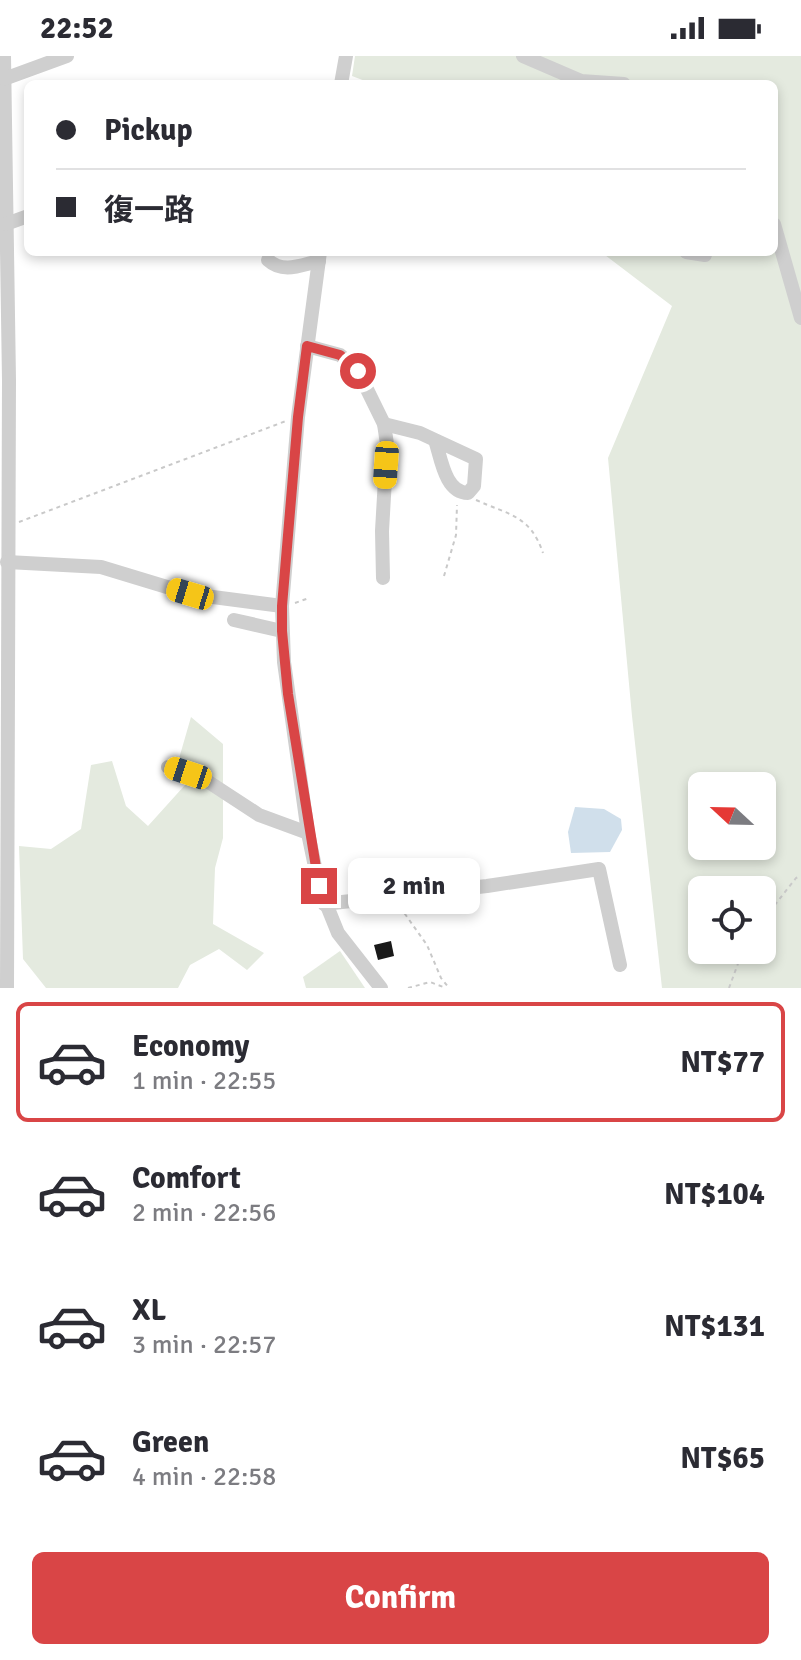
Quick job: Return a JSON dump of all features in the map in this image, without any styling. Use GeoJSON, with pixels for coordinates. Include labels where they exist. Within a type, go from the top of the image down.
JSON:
{"type":"FeatureCollection","features":[{"type":"Feature","properties":{"kind":"street"},"geometry":{"type":"LineString","coordinates":[[4,56],[9,380],[6,986]]}},
{"type":"Feature","properties":{"kind":"street"},"geometry":{"type":"LineString","coordinates":[[4,79],[67,56]]}},
{"type":"Feature","properties":{"kind":"street"},"geometry":{"type":"LineString","coordinates":[[342,80],[346,56]]}},
{"type":"Feature","properties":{"kind":"street"},"geometry":{"type":"LineString","coordinates":[[523,56],[579,80]]}},
{"type":"Feature","properties":{"kind":"street"},"geometry":{"type":"LineString","coordinates":[[6,224],[24,217]]}},
{"type":"Feature","properties":{"kind":"street"},"geometry":{"type":"LineString","coordinates":[[778,238],[801,318]]}},
{"type":"Feature","properties":{"kind":"street"},"geometry":{"type":"LineString","coordinates":[[268,260],[284,269],[319,256],[298,417],[282,631],[308,833],[324,904],[338,933],[381,988]]}},
{"type":"Feature","properties":{"kind":"street"},"geometry":{"type":"LineString","coordinates":[[307,346],[340,355],[358,371],[384,424],[387,444],[382,531],[383,578]]}},
{"type":"Feature","properties":{"kind":"street"},"geometry":{"type":"LineString","coordinates":[[384,424],[420,433],[476,459],[474,486],[461,493],[448,480],[435,440]]}},
{"type":"Feature","properties":{"kind":"street"},"geometry":{"type":"LineString","coordinates":[[7,562],[101,567],[190,594],[282,606]]}},
{"type":"Feature","properties":{"kind":"street"},"geometry":{"type":"LineString","coordinates":[[234,620],[282,631]]}},
{"type":"Feature","properties":{"kind":"street"},"geometry":{"type":"LineString","coordinates":[[168,767],[218,787],[259,815],[308,833]]}},
{"type":"Feature","properties":{"kind":"street"},"geometry":{"type":"LineString","coordinates":[[324,904],[487,886],[599,869],[620,965]]}},
{"type":"Feature","properties":{"kind":"path"},"geometry":{"type":"LineString","coordinates":[[7,527],[298,417]]}},
{"type":"Feature","properties":{"kind":"path"},"geometry":{"type":"LineString","coordinates":[[444,576],[456,535],[461,493],[524,521],[532,529],[543,553]]}},
{"type":"Feature","properties":{"kind":"path"},"geometry":{"type":"LineString","coordinates":[[282,606],[309,598]]}},
{"type":"Feature","properties":{"kind":"path"},"geometry":{"type":"LineString","coordinates":[[776,903],[801,876]]}},
{"type":"Feature","properties":{"kind":"path"},"geometry":{"type":"LineString","coordinates":[[392,897],[427,945],[447,988]]}},
{"type":"Feature","properties":{"kind":"path"},"geometry":{"type":"LineString","coordinates":[[729,988],[738,964]]}},
{"type":"Feature","properties":{"kind":"path"},"geometry":{"type":"LineString","coordinates":[[408,988],[430,982],[447,988]]}},
{"type":"Feature","properties":{"kind":"shaded area"},"geometry":{"type":"Polygon","coordinates":[[[355,56],[801,56],[801,988],[662,988],[608,458],[672,306],[606,256],[778,256],[778,80],[362,80],[352,76],[355,56]]]}},
{"type":"Feature","properties":{"kind":"shaded area"},"geometry":{"type":"Polygon","coordinates":[[[191,717],[223,744],[223,838],[215,868],[213,924],[264,953],[247,970],[219,949],[190,965],[178,988],[46,988],[23,959],[19,846],[51,849],[81,829],[91,765],[112,761],[126,806],[148,826],[185,785],[178,762],[191,717]]]}},
{"type":"Feature","properties":{"kind":"shaded area"},"geometry":{"type":"Polygon","coordinates":[[[340,951],[365,988],[306,988],[303,977],[340,951]]]}},
{"type":"Feature","properties":{"kind":"water"},"geometry":{"type":"Polygon","coordinates":[[[575,807],[604,809],[621,819],[622,830],[610,852],[571,853],[568,832],[575,807]]]}},
{"type":"Feature","properties":{"kind":"building"},"geometry":{"type":"Polygon","coordinates":[[[391,941],[394,956],[378,960],[374,945],[391,941]]]}},
{"type":"Feature","properties":{"kind":"route"},"geometry":{"type":"LineString","coordinates":[[319,886],[308,833],[288,694],[282,606],[307,346],[340,355],[358,371]]}}]}
